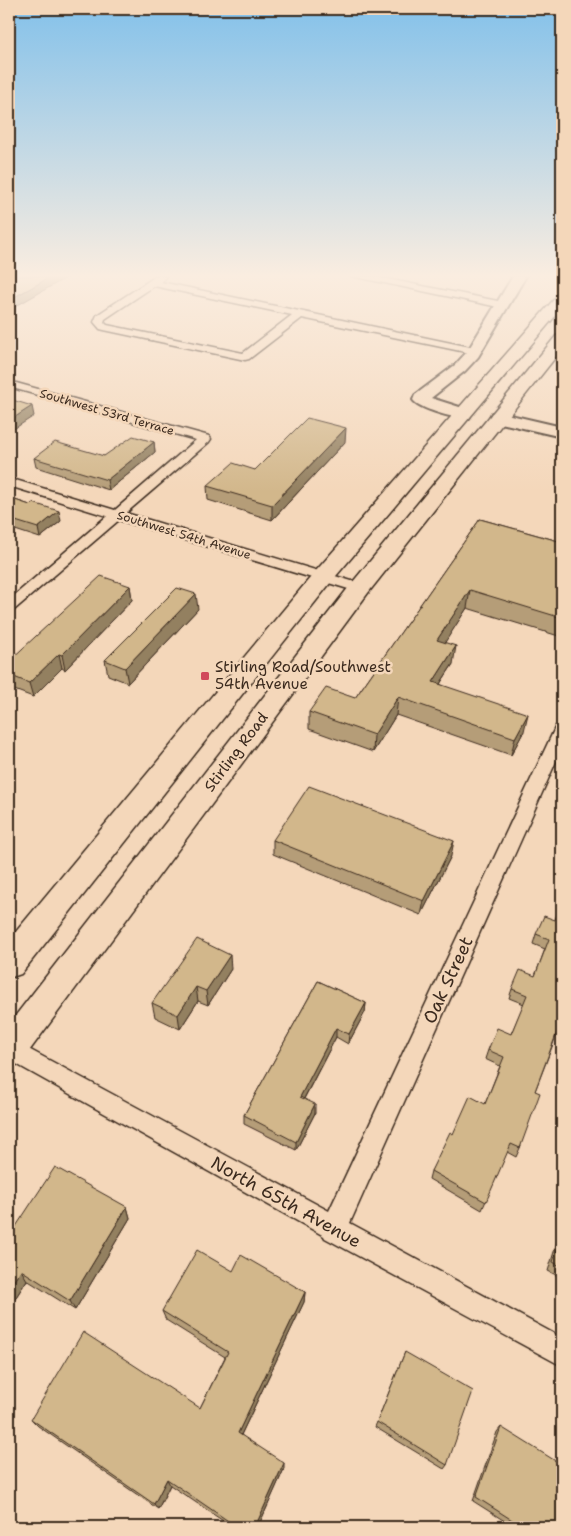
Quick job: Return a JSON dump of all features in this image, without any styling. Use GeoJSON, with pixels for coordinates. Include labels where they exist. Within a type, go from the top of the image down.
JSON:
{"type":"FeatureCollection","features":[{"type":"Feature","properties":{"kind":"main road"},"geometry":{"type":"LineString","coordinates":[[9,964],[323,577],[520,348]]}},
{"type":"Feature","properties":{"kind":"main road","name":"Stirling Road"},"geometry":{"type":"LineString","coordinates":[[9,1050],[360,588],[555,348]]}},
{"type":"Feature","properties":{"kind":"street"},"geometry":{"type":"LineString","coordinates":[[201,348],[245,357],[257,348]]}},
{"type":"Feature","properties":{"kind":"street"},"geometry":{"type":"LineString","coordinates":[[459,348],[475,351]]}},
{"type":"Feature","properties":{"kind":"street"},"geometry":{"type":"LineString","coordinates":[[462,414],[431,405],[421,400],[422,395],[460,368],[477,348]]}},
{"type":"Feature","properties":{"kind":"street","name":"Southwest 53rd Terrace"},"geometry":{"type":"LineString","coordinates":[[9,384],[205,439],[115,514]]}},
{"type":"Feature","properties":{"kind":"street"},"geometry":{"type":"LineString","coordinates":[[498,417],[556,430],[562,412]]}},
{"type":"Feature","properties":{"kind":"street","name":"Southwest 54th Avenue"},"geometry":{"type":"LineString","coordinates":[[9,482],[360,588]]}},
{"type":"Feature","properties":{"kind":"street"},"geometry":{"type":"LineString","coordinates":[[9,607],[115,514]]}},
{"type":"Feature","properties":{"kind":"street","name":"Oak Street"},"geometry":{"type":"LineString","coordinates":[[334,1229],[562,730]]}},
{"type":"Feature","properties":{"kind":"street","name":"North 65th Avenue"},"geometry":{"type":"LineString","coordinates":[[9,1050],[562,1353]]}},
{"type":"Feature","properties":{"kind":"building"},"geometry":{"type":"Polygon","coordinates":[[[9,399],[32,406],[9,421],[9,399]]]}},
{"type":"Feature","properties":{"kind":"building"},"geometry":{"type":"Polygon","coordinates":[[[307,418],[346,428],[272,505],[207,486],[233,463],[255,470],[307,418]]]}},
{"type":"Feature","properties":{"kind":"building"},"geometry":{"type":"Polygon","coordinates":[[[133,436],[154,442],[107,480],[34,458],[55,442],[104,456],[133,436]]]}},
{"type":"Feature","properties":{"kind":"building"},"geometry":{"type":"Polygon","coordinates":[[[9,498],[59,511],[38,528],[9,519],[9,498]]]}},
{"type":"Feature","properties":{"kind":"building"},"geometry":{"type":"Polygon","coordinates":[[[480,519],[562,542],[562,618],[470,590],[437,640],[456,646],[433,682],[528,714],[515,738],[398,697],[374,735],[309,712],[326,688],[355,698],[480,519]]]}},
{"type":"Feature","properties":{"kind":"building"},"geometry":{"type":"Polygon","coordinates":[[[101,576],[130,586],[62,655],[59,654],[29,683],[9,675],[9,661],[101,576]]]}},
{"type":"Feature","properties":{"kind":"building"},"geometry":{"type":"Polygon","coordinates":[[[177,588],[196,594],[125,668],[105,660],[177,588]]]}},
{"type":"Feature","properties":{"kind":"building"},"geometry":{"type":"Polygon","coordinates":[[[309,786],[454,841],[424,901],[273,840],[309,786]]]}},
{"type":"Feature","properties":{"kind":"building"},"geometry":{"type":"Polygon","coordinates":[[[562,902],[562,1019],[535,1091],[540,1093],[520,1148],[511,1144],[486,1202],[431,1171],[450,1132],[453,1134],[470,1096],[485,1104],[504,1057],[488,1050],[497,1028],[511,1034],[527,995],[512,989],[520,970],[535,976],[549,939],[536,934],[544,916],[555,920],[562,902]]]}},
{"type":"Feature","properties":{"kind":"building"},"geometry":{"type":"Polygon","coordinates":[[[197,939],[230,955],[206,991],[196,987],[178,1015],[152,1003],[197,939]]]}},
{"type":"Feature","properties":{"kind":"building"},"geometry":{"type":"Polygon","coordinates":[[[318,981],[366,1003],[349,1034],[336,1028],[300,1097],[315,1104],[296,1142],[244,1115],[318,981]]]}},
{"type":"Feature","properties":{"kind":"building"},"geometry":{"type":"Polygon","coordinates":[[[55,1167],[127,1207],[70,1301],[21,1270],[9,1288],[9,1237],[55,1167]]]}},
{"type":"Feature","properties":{"kind":"building"},"geometry":{"type":"Polygon","coordinates":[[[562,1234],[562,1267],[553,1262],[562,1234]]]}},
{"type":"Feature","properties":{"kind":"building"},"geometry":{"type":"Polygon","coordinates":[[[197,1250],[233,1271],[241,1255],[305,1292],[238,1433],[284,1463],[255,1527],[237,1527],[167,1479],[154,1504],[31,1419],[83,1332],[200,1408],[228,1352],[162,1311],[197,1250]]]}},
{"type":"Feature","properties":{"kind":"building"},"geometry":{"type":"Polygon","coordinates":[[[405,1352],[473,1391],[447,1465],[377,1422],[405,1352]]]}},
{"type":"Feature","properties":{"kind":"building"},"geometry":{"type":"Polygon","coordinates":[[[501,1427],[562,1465],[562,1527],[523,1527],[476,1497],[501,1427]]]}},
{"type":"Feature","properties":{"kind":"place","name":"Stirling Road/Southwest 54th Avenue"},"geometry":{"type":"Point","coordinates":[205,676]}}]}
